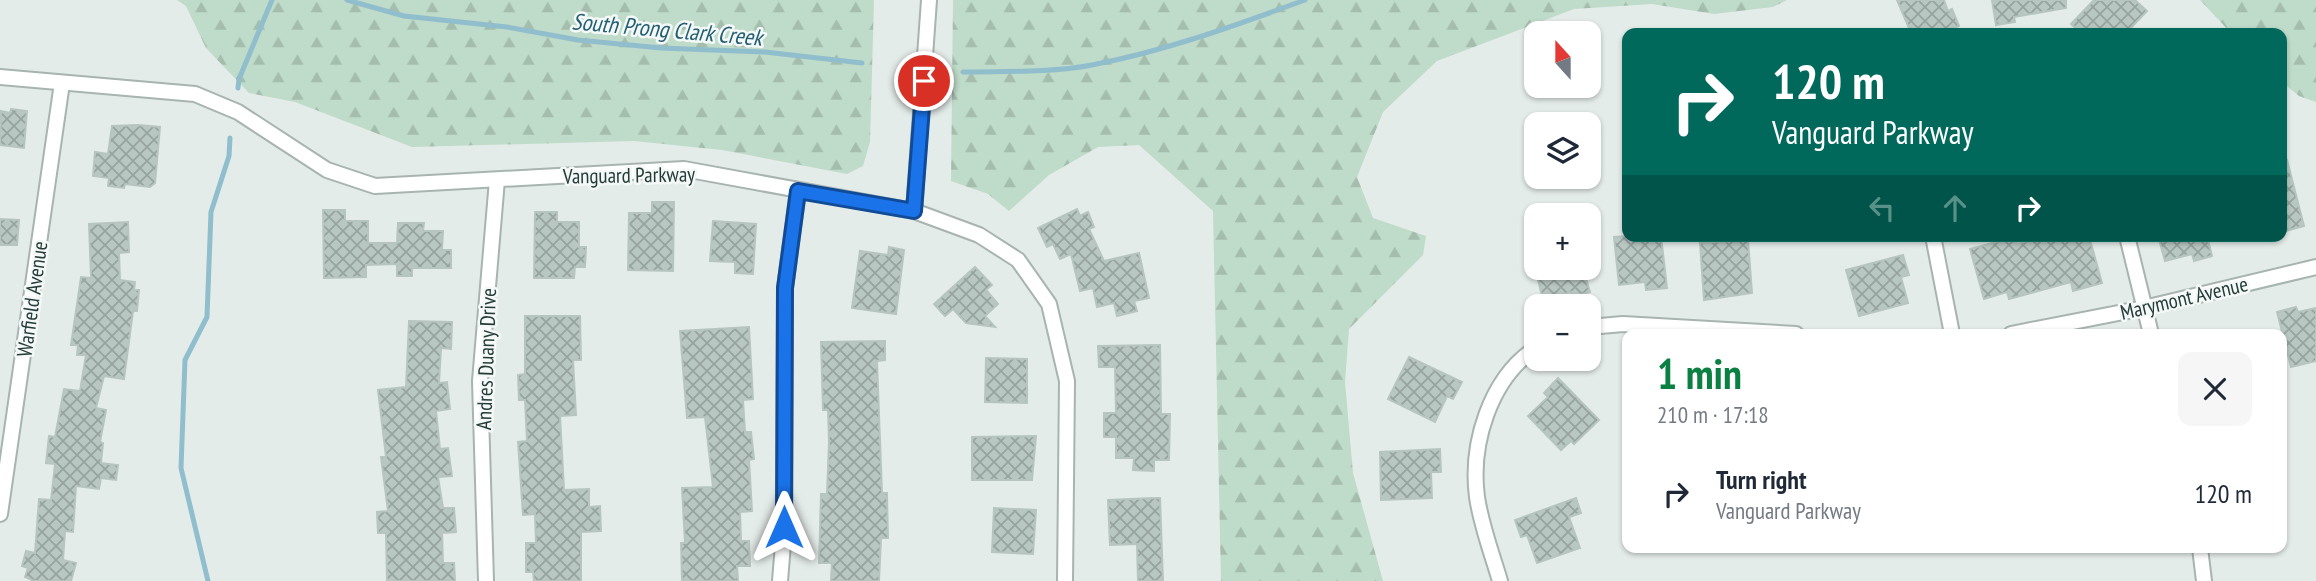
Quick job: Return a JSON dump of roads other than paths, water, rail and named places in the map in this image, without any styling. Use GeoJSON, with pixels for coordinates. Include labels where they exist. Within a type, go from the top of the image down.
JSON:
{"type":"FeatureCollection","features":[{"type":"Feature","properties":{"kind":"street"},"geometry":{"type":"LineString","coordinates":[[914,211],[929,0]]}},
{"type":"Feature","properties":{"kind":"street","name":"Vanguard Parkway"},"geometry":{"type":"LineString","coordinates":[[0,77],[195,94],[239,112],[327,170],[375,186],[684,169],[914,211],[979,235],[1018,260],[1049,304],[1067,381],[1065,581]]}},
{"type":"Feature","properties":{"kind":"street","name":"Warfield Avenue"},"geometry":{"type":"LineString","coordinates":[[0,514],[62,83]]}},
{"type":"Feature","properties":{"kind":"street","name":"Andres Duany Drive"},"geometry":{"type":"LineString","coordinates":[[486,581],[480,381],[497,180]]}},
{"type":"Feature","properties":{"kind":"street"},"geometry":{"type":"LineString","coordinates":[[780,581],[784,532],[785,288],[798,191]]}},
{"type":"Feature","properties":{"kind":"street"},"geometry":{"type":"LineString","coordinates":[[1934,242],[1951,329]]}},
{"type":"Feature","properties":{"kind":"street"},"geometry":{"type":"LineString","coordinates":[[2128,242],[2150,329]]}},
{"type":"Feature","properties":{"kind":"street","name":"Marymont Avenue"},"geometry":{"type":"LineString","coordinates":[[2037,329],[2144,308],[2316,267]]}},
{"type":"Feature","properties":{"kind":"street"},"geometry":{"type":"LineString","coordinates":[[1601,326],[1623,324],[1710,329]]}},
{"type":"Feature","properties":{"kind":"street"},"geometry":{"type":"LineString","coordinates":[[1500,581],[1477,498],[1477,450],[1485,420],[1507,372],[1524,358]]}},
{"type":"Feature","properties":{"kind":"street"},"geometry":{"type":"LineString","coordinates":[[2201,553],[2204,581]]}},
{"type":"Feature","properties":{"kind":"waterway"},"geometry":{"type":"LineString","coordinates":[[238,88],[239,79],[272,0]]}},
{"type":"Feature","properties":{"kind":"waterway","name":"South Prong Clark Creek"},"geometry":{"type":"LineString","coordinates":[[347,0],[404,16],[507,27],[578,40],[661,48],[765,52],[862,63]]}},
{"type":"Feature","properties":{"kind":"waterway","name":"South Prong Clark Creek"},"geometry":{"type":"LineString","coordinates":[[963,72],[1044,70],[1092,65],[1173,45],[1305,0]]}},
{"type":"Feature","properties":{"kind":"waterway"},"geometry":{"type":"LineString","coordinates":[[208,581],[181,468],[185,360],[207,317],[211,212],[229,156],[230,138]]}}]}
